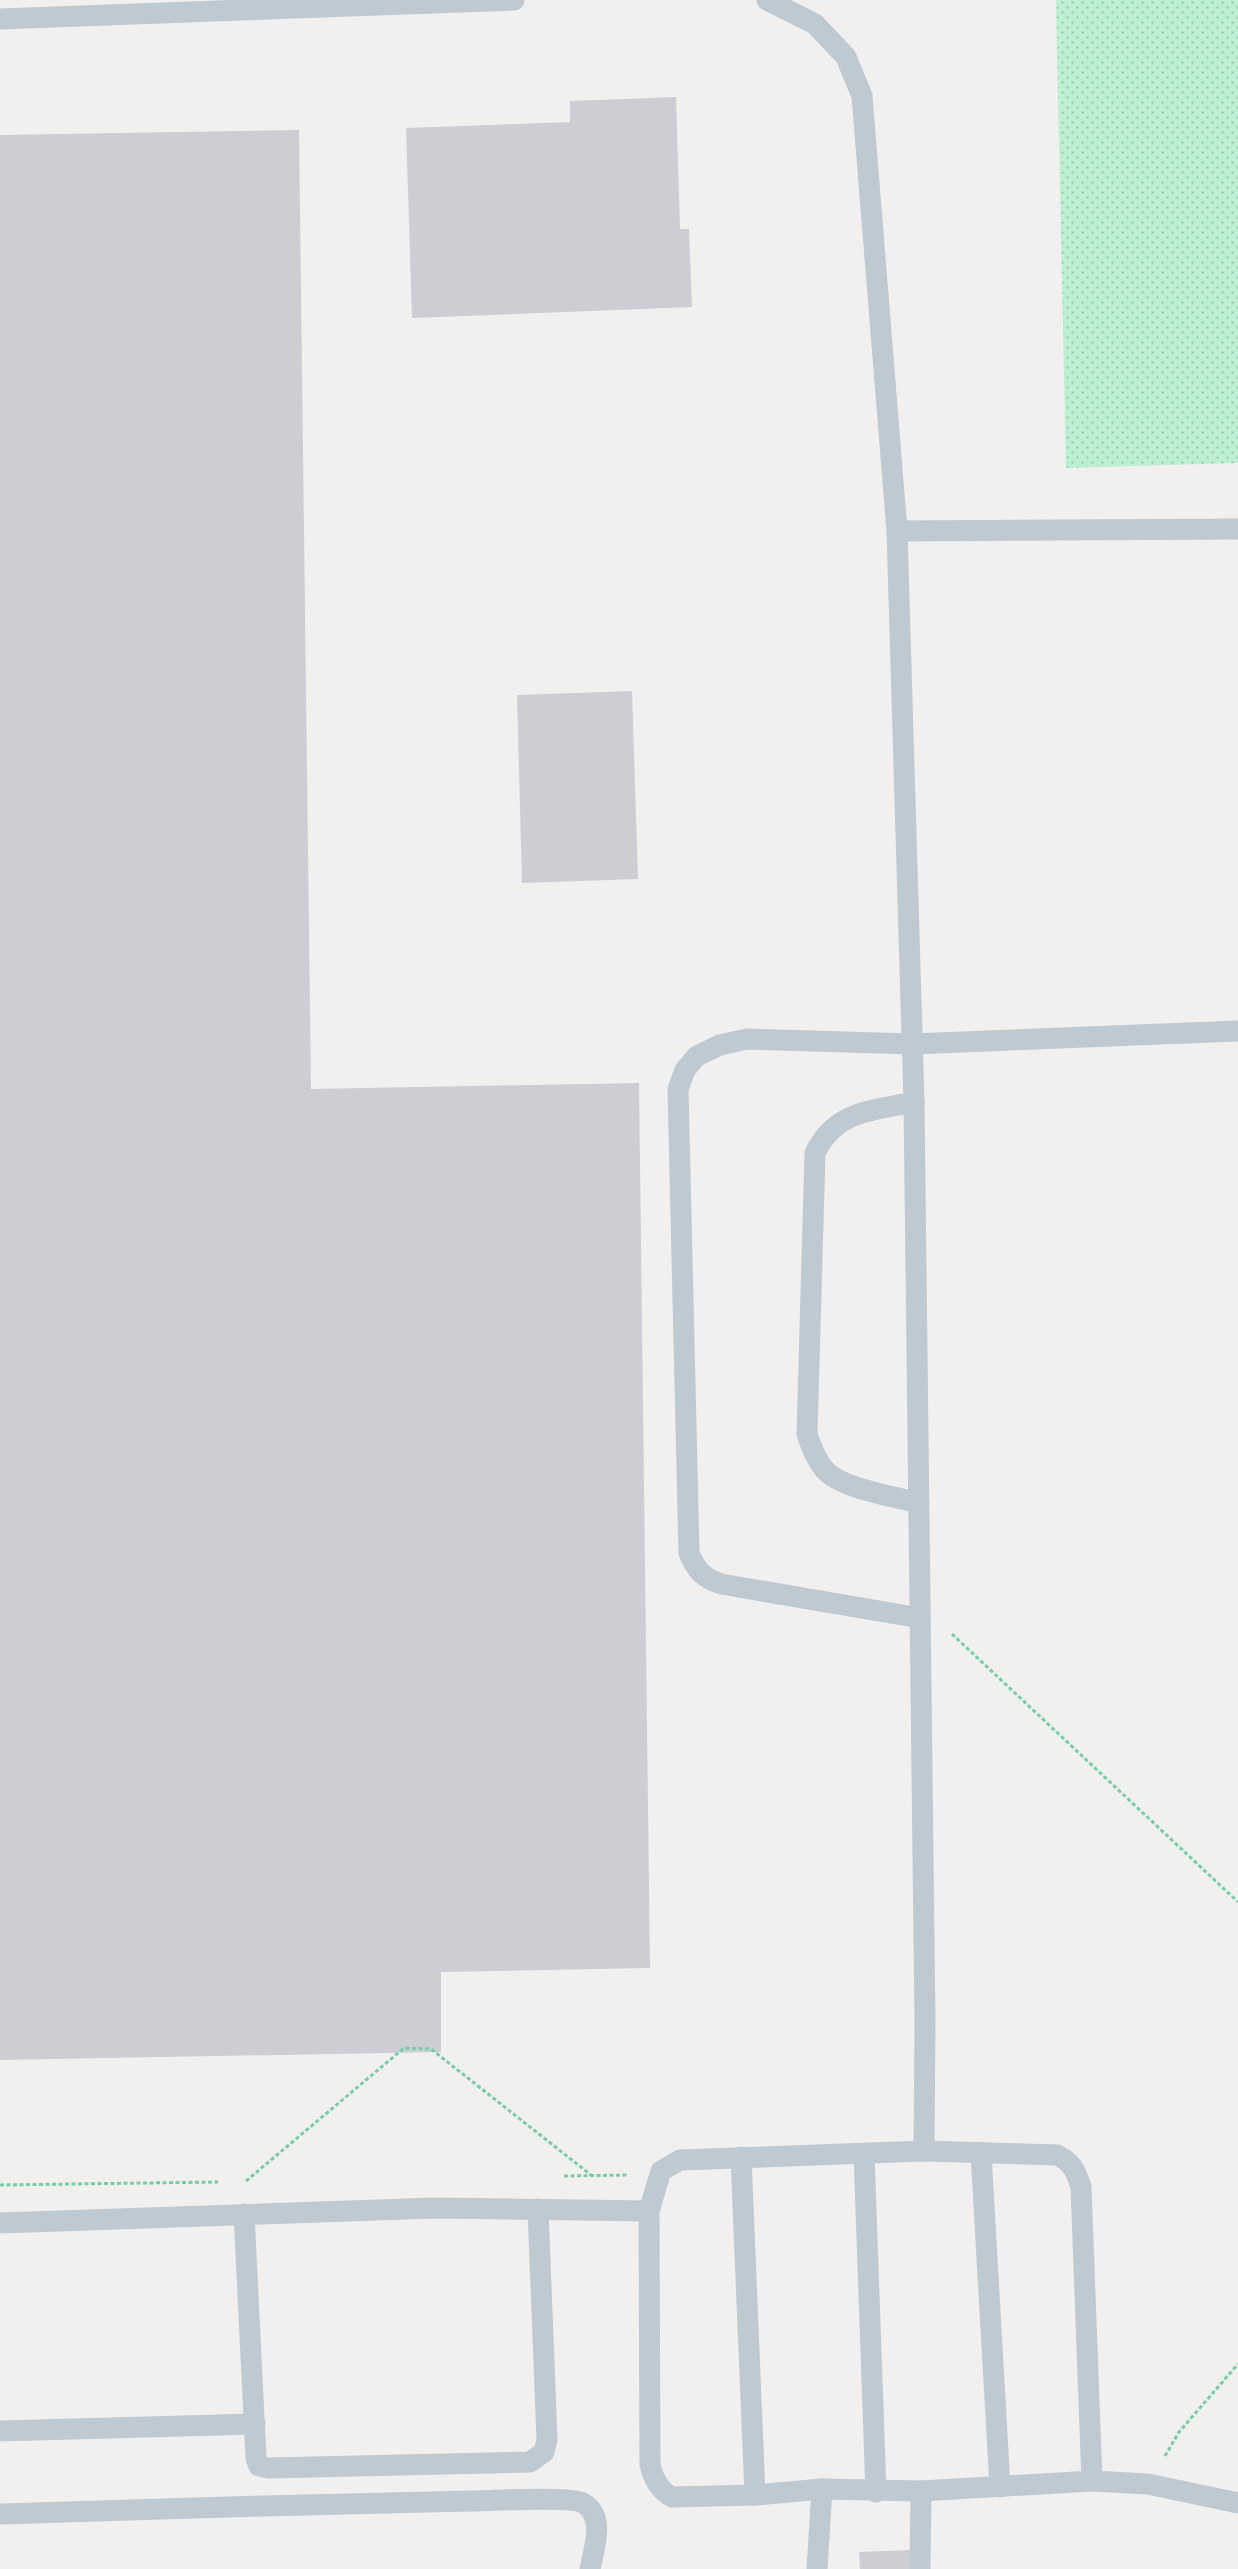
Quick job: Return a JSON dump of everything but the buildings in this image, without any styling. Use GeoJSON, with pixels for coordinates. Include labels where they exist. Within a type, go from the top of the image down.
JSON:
{"type":"FeatureCollection","features":[{"type":"Feature","properties":{"kind":"lane"},"geometry":{"type":"LineString","coordinates":[[0,19],[514,0]]}},
{"type":"Feature","properties":{"kind":"lane"},"geometry":{"type":"LineString","coordinates":[[767,0],[815,24],[846,57],[862,96],[897,531],[914,1102],[925,2012],[924,2151]]}},
{"type":"Feature","properties":{"kind":"lane"},"geometry":{"type":"LineString","coordinates":[[897,531],[1238,529]]}},
{"type":"Feature","properties":{"kind":"lane"},"geometry":{"type":"LineString","coordinates":[[920,1618],[721,1584],[708,1579],[695,1568],[689,1553],[678,1089],[684,1070],[697,1056],[720,1045],[747,1039],[912,1044],[1238,1031]]}},
{"type":"Feature","properties":{"kind":"lane"},"geometry":{"type":"LineString","coordinates":[[914,1102],[851,1116],[835,1124],[822,1139],[815,1153],[807,1434],[814,1453],[825,1470],[841,1482],[919,1503]]}},
{"type":"Feature","properties":{"kind":"lane"},"geometry":{"type":"LineString","coordinates":[[1092,2481],[1081,2187],[1076,2171],[1068,2160],[1057,2154],[924,2151],[741,2157],[680,2160],[659,2175],[649,2211],[652,2474],[664,2493],[672,2497],[755,2495],[822,2489],[876,2492],[921,2491],[1092,2481],[1148,2484],[1238,2503]]}},
{"type":"Feature","properties":{"kind":"lane"},"geometry":{"type":"LineString","coordinates":[[982,2153],[1000,2487]]}},
{"type":"Feature","properties":{"kind":"lane"},"geometry":{"type":"LineString","coordinates":[[864,2154],[876,2492]]}},
{"type":"Feature","properties":{"kind":"lane"},"geometry":{"type":"LineString","coordinates":[[741,2157],[755,2495]]}},
{"type":"Feature","properties":{"kind":"lane"},"geometry":{"type":"LineString","coordinates":[[0,2223],[435,2208],[649,2211]]}},
{"type":"Feature","properties":{"kind":"lane"},"geometry":{"type":"LineString","coordinates":[[244,2214],[256,2458],[259,2466],[269,2468],[530,2462],[544,2452],[548,2440],[538,2209]]}},
{"type":"Feature","properties":{"kind":"lane"},"geometry":{"type":"LineString","coordinates":[[0,2431],[255,2424]]}},
{"type":"Feature","properties":{"kind":"lane"},"geometry":{"type":"LineString","coordinates":[[817,2569],[822,2489]]}},
{"type":"Feature","properties":{"kind":"lane"},"geometry":{"type":"LineString","coordinates":[[920,2569],[921,2491]]}},
{"type":"Feature","properties":{"kind":"lane"},"geometry":{"type":"LineString","coordinates":[[0,2514],[444,2501],[581,2502],[593,2513],[597,2522],[590,2569]]}},
{"type":"Feature","properties":{"kind":"path"},"geometry":{"type":"LineString","coordinates":[[920,1618],[945,1627],[1238,1902]]}},
{"type":"Feature","properties":{"kind":"path"},"geometry":{"type":"LineString","coordinates":[[246,2181],[404,2048],[431,2049],[592,2175]]}},
{"type":"Feature","properties":{"kind":"path"},"geometry":{"type":"LineString","coordinates":[[1148,2484],[1178,2432],[1238,2364]]}},
{"type":"Feature","properties":{"kind":"green space"},"geometry":{"type":"Polygon","coordinates":[[[1056,0],[1238,0],[1238,463],[1066,468],[1056,0]]]}}]}
